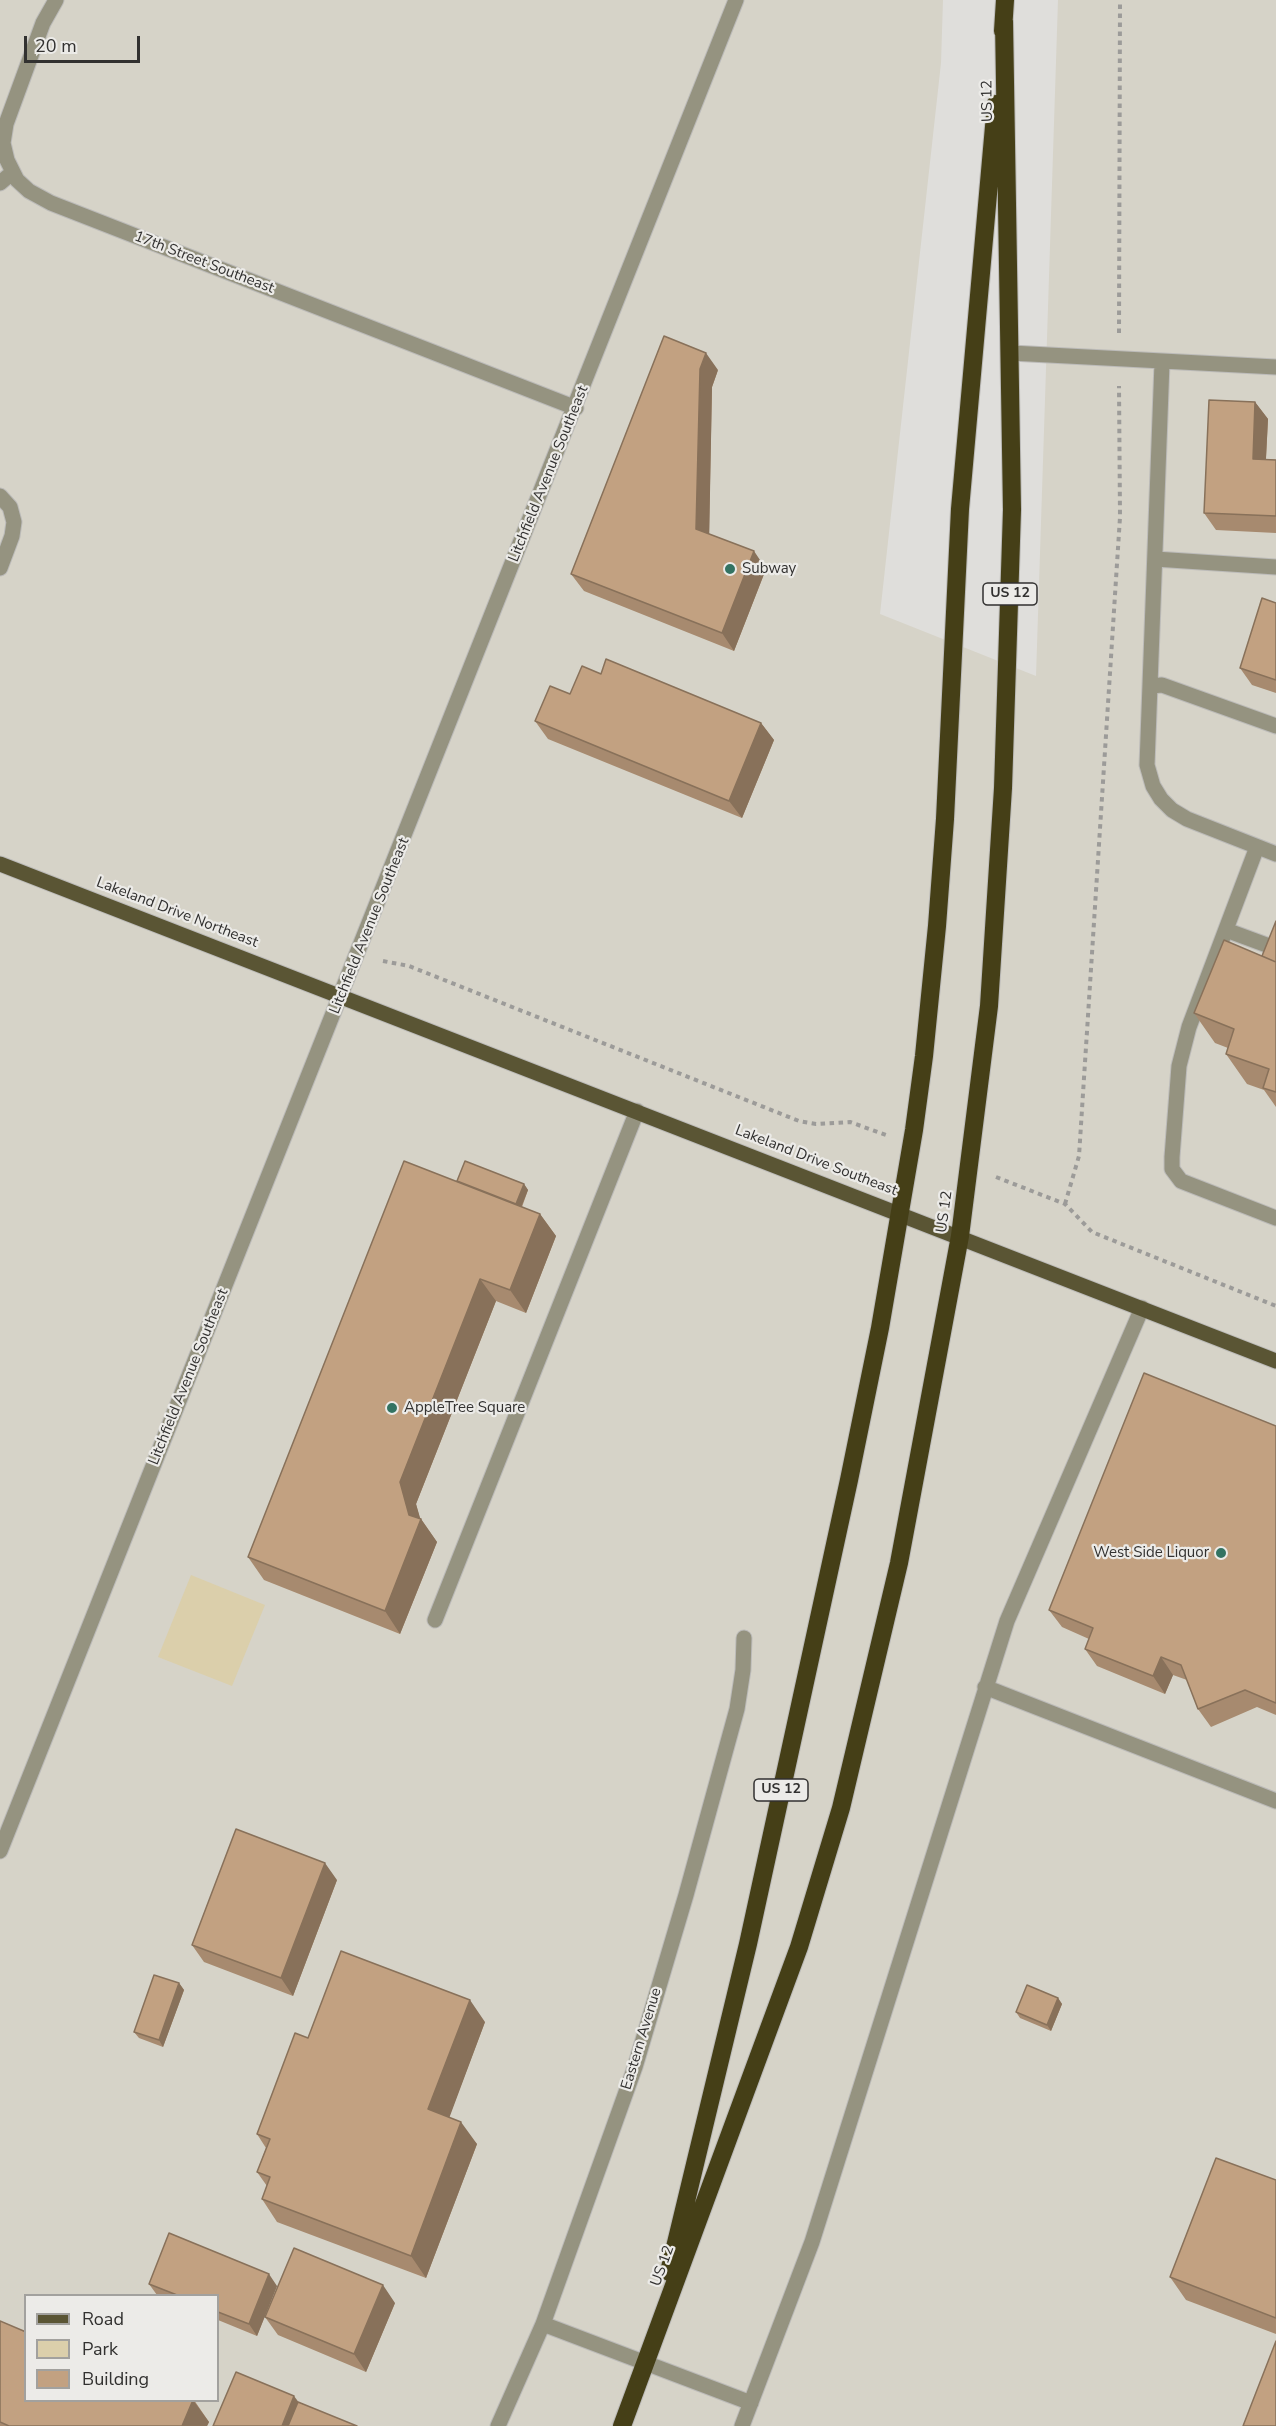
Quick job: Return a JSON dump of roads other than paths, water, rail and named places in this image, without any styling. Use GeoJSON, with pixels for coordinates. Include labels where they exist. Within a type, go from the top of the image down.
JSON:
{"type":"FeatureCollection","features":[{"type":"Feature","properties":{"kind":"highway","name":"US 12"},"geometry":{"type":"LineString","coordinates":[[646,2364],[750,1933],[859,1433],[900,1213],[924,1056],[945,819],[961,488],[1005,0]]}},
{"type":"Feature","properties":{"kind":"highway","name":"US 12"},"geometry":{"type":"LineString","coordinates":[[622,2426],[795,1958],[842,1808],[899,1563],[960,1236],[989,1006],[1003,788],[1012,510],[1004,21]]}},
{"type":"Feature","properties":{"kind":"main road","name":"Lakeland Drive Northeast"},"geometry":{"type":"LineString","coordinates":[[0,864],[342,996]]}},
{"type":"Feature","properties":{"kind":"main road","name":"Lakeland Drive Southeast"},"geometry":{"type":"LineString","coordinates":[[342,996],[1276,1361]]}},
{"type":"Feature","properties":{"kind":"street","name":"17th Street Southeast"},"geometry":{"type":"LineString","coordinates":[[56,0],[43,24],[6,124],[3,143],[13,172],[29,191],[51,202],[576,408]]}},
{"type":"Feature","properties":{"kind":"street","name":"Litchfield Avenue Southeast"},"geometry":{"type":"LineString","coordinates":[[0,1851],[358,957],[736,0]]}},
{"type":"Feature","properties":{"kind":"street"},"geometry":{"type":"LineString","coordinates":[[0,183],[13,172]]}},
{"type":"Feature","properties":{"kind":"street"},"geometry":{"type":"LineString","coordinates":[[1011,353],[1162,363],[1276,367]]}},
{"type":"Feature","properties":{"kind":"street"},"geometry":{"type":"LineString","coordinates":[[1162,363],[1148,765],[1153,786],[1161,799],[1187,819],[1276,854]]}},
{"type":"Feature","properties":{"kind":"street"},"geometry":{"type":"LineString","coordinates":[[0,496],[10,507],[14,522],[12,536],[0,568]]}},
{"type":"Feature","properties":{"kind":"street"},"geometry":{"type":"LineString","coordinates":[[1155,559],[1276,567]]}},
{"type":"Feature","properties":{"kind":"street"},"geometry":{"type":"LineString","coordinates":[[1151,686],[1162,685],[1276,726]]}},
{"type":"Feature","properties":{"kind":"street"},"geometry":{"type":"LineString","coordinates":[[1257,847],[1189,1028],[1179,1066],[1172,1169],[1181,1180],[1276,1218]]}},
{"type":"Feature","properties":{"kind":"street"},"geometry":{"type":"LineString","coordinates":[[1226,930],[1272,948]]}},
{"type":"Feature","properties":{"kind":"street"},"geometry":{"type":"LineString","coordinates":[[435,1620],[637,1111]]}},
{"type":"Feature","properties":{"kind":"street"},"geometry":{"type":"LineString","coordinates":[[742,2426],[812,2241],[985,1687],[1021,1585],[1142,1308]]}},
{"type":"Feature","properties":{"kind":"street","name":"Eastern Avenue"},"geometry":{"type":"LineString","coordinates":[[498,2426],[543,2324],[634,2067],[683,1906],[737,1709],[743,1670],[744,1638]]}},
{"type":"Feature","properties":{"kind":"street"},"geometry":{"type":"LineString","coordinates":[[985,1687],[1276,1801]]}},
{"type":"Feature","properties":{"kind":"street"},"geometry":{"type":"LineString","coordinates":[[543,2324],[751,2403]]}},
{"type":"Feature","properties":{"kind":"place","name":"Subway"},"geometry":{"type":"Point","coordinates":[730,569]}},
{"type":"Feature","properties":{"kind":"place","name":"AppleTree Square"},"geometry":{"type":"Point","coordinates":[392,1408]}},
{"type":"Feature","properties":{"kind":"place","name":"West Side Liquor"},"geometry":{"type":"Point","coordinates":[1221,1553]}}]}
